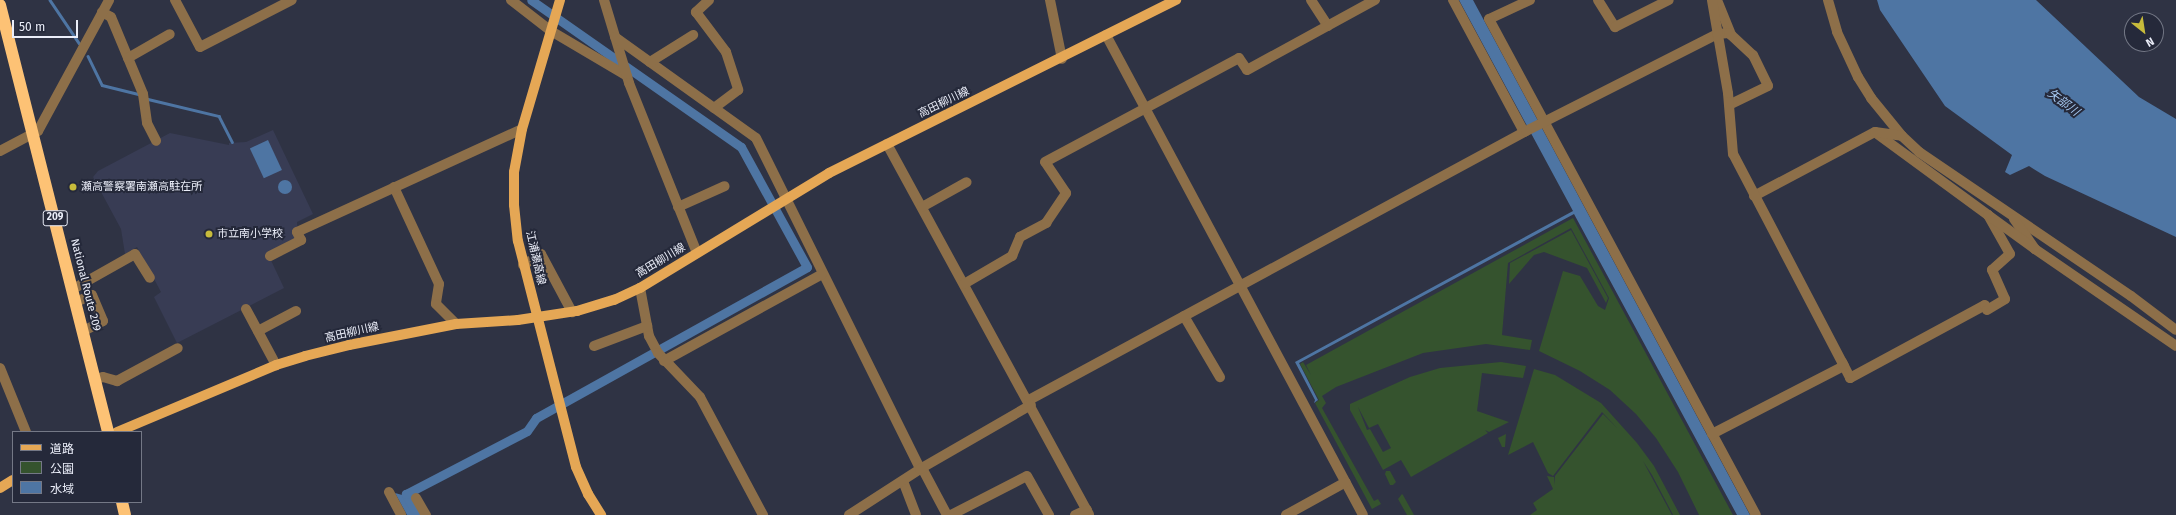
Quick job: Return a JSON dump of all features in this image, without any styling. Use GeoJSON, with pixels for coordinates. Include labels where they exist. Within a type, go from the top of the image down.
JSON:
{"type":"FeatureCollection","features":[{"type":"Feature","properties":{"kind":"highway","name":"National Route 209"},"geometry":{"type":"LineString","coordinates":[[0,5],[108,431]]}},
{"type":"Feature","properties":{"kind":"highway"},"geometry":{"type":"LineString","coordinates":[[122,503],[125,515]]}},
{"type":"Feature","properties":{"kind":"main road","name":"江浦瀬高線"},"geometry":{"type":"LineString","coordinates":[[560,0],[522,129],[516,156],[513,188],[518,241],[564,423],[576,467],[588,494],[601,515]]}},
{"type":"Feature","properties":{"kind":"main road","name":"高田柳川線"},"geometry":{"type":"LineString","coordinates":[[119,431],[276,365],[349,345],[456,324],[537,318],[572,312],[614,300],[640,288],[784,199],[887,144],[1062,59],[1176,0]]}},
{"type":"Feature","properties":{"kind":"main road"},"geometry":{"type":"LineString","coordinates":[[0,488],[12,481]]}},
{"type":"Feature","properties":{"kind":"street"},"geometry":{"type":"LineString","coordinates":[[0,151],[33,136],[44,122],[109,0]]}},
{"type":"Feature","properties":{"kind":"street"},"geometry":{"type":"LineString","coordinates":[[175,0],[200,47],[292,0]]}},
{"type":"Feature","properties":{"kind":"street"},"geometry":{"type":"LineString","coordinates":[[511,0],[628,80]]}},
{"type":"Feature","properties":{"kind":"street"},"geometry":{"type":"LineString","coordinates":[[604,0],[628,80],[697,253]]}},
{"type":"Feature","properties":{"kind":"street"},"geometry":{"type":"LineString","coordinates":[[709,0],[696,12],[726,52],[738,90],[714,108]]}},
{"type":"Feature","properties":{"kind":"street"},"geometry":{"type":"LineString","coordinates":[[1050,0],[1062,59]]}},
{"type":"Feature","properties":{"kind":"street"},"geometry":{"type":"LineString","coordinates":[[1311,0],[1328,26]]}},
{"type":"Feature","properties":{"kind":"street"},"geometry":{"type":"LineString","coordinates":[[964,284],[1012,256],[1020,237],[1046,223],[1066,193],[1045,162],[1239,58],[1247,70],[1375,0]]}},
{"type":"Feature","properties":{"kind":"street"},"geometry":{"type":"LineString","coordinates":[[1453,0],[1525,132]]}},
{"type":"Feature","properties":{"kind":"street"},"geometry":{"type":"LineString","coordinates":[[1530,0],[1489,19],[1756,515]]}},
{"type":"Feature","properties":{"kind":"street"},"geometry":{"type":"LineString","coordinates":[[1598,0],[1615,27],[1669,0]]}},
{"type":"Feature","properties":{"kind":"street"},"geometry":{"type":"LineString","coordinates":[[1712,0],[1729,105],[1733,154],[1850,378],[1984,306],[1987,310],[2005,299],[1992,270],[2010,254],[1988,214]]}},
{"type":"Feature","properties":{"kind":"street"},"geometry":{"type":"LineString","coordinates":[[1717,0],[1732,35]]}},
{"type":"Feature","properties":{"kind":"street"},"geometry":{"type":"LineString","coordinates":[[1828,0],[1837,32],[1858,76],[1871,98],[1902,136],[1920,152],[2131,296],[2176,330]]}},
{"type":"Feature","properties":{"kind":"street"},"geometry":{"type":"LineString","coordinates":[[102,12],[111,17],[143,94],[147,123],[156,141]]}},
{"type":"Feature","properties":{"kind":"street"},"geometry":{"type":"LineString","coordinates":[[849,515],[904,481],[921,468],[1030,402],[1184,316],[1525,132],[1717,34],[1729,33],[1754,55],[1768,86],[1729,105]]}},
{"type":"Feature","properties":{"kind":"street"},"geometry":{"type":"LineString","coordinates":[[128,58],[170,34]]}},
{"type":"Feature","properties":{"kind":"street"},"geometry":{"type":"LineString","coordinates":[[650,62],[693,35]]}},
{"type":"Feature","properties":{"kind":"street"},"geometry":{"type":"LineString","coordinates":[[1106,35],[1363,515]]}},
{"type":"Feature","properties":{"kind":"street"},"geometry":{"type":"LineString","coordinates":[[616,41],[650,62],[756,138],[784,199],[946,515]]}},
{"type":"Feature","properties":{"kind":"street"},"geometry":{"type":"LineString","coordinates":[[270,256],[301,240],[298,232],[522,129]]}},
{"type":"Feature","properties":{"kind":"street"},"geometry":{"type":"LineString","coordinates":[[1754,196],[1875,132],[1902,136]]}},
{"type":"Feature","properties":{"kind":"street"},"geometry":{"type":"LineString","coordinates":[[1875,132],[2035,249],[2176,346]]}},
{"type":"Feature","properties":{"kind":"street"},"geometry":{"type":"LineString","coordinates":[[887,144],[1030,402],[1088,512],[1075,515]]}},
{"type":"Feature","properties":{"kind":"street"},"geometry":{"type":"LineString","coordinates":[[922,207],[967,182]]}},
{"type":"Feature","properties":{"kind":"street"},"geometry":{"type":"LineString","coordinates":[[678,207],[725,186]]}},
{"type":"Feature","properties":{"kind":"street"},"geometry":{"type":"LineString","coordinates":[[394,187],[439,284],[436,304],[456,324]]}},
{"type":"Feature","properties":{"kind":"street"},"geometry":{"type":"LineString","coordinates":[[2010,214],[2035,249]]}},
{"type":"Feature","properties":{"kind":"street"},"geometry":{"type":"LineString","coordinates":[[73,289],[135,254],[150,278]]}},
{"type":"Feature","properties":{"kind":"street"},"geometry":{"type":"LineString","coordinates":[[523,264],[541,254],[572,312]]}},
{"type":"Feature","properties":{"kind":"street"},"geometry":{"type":"LineString","coordinates":[[666,363],[822,274]]}},
{"type":"Feature","properties":{"kind":"street"},"geometry":{"type":"LineString","coordinates":[[640,288],[648,331],[666,363],[700,397],[763,515]]}},
{"type":"Feature","properties":{"kind":"street"},"geometry":{"type":"LineString","coordinates":[[76,302],[92,295],[103,321],[83,331]]}},
{"type":"Feature","properties":{"kind":"street"},"geometry":{"type":"LineString","coordinates":[[246,309],[276,365]]}},
{"type":"Feature","properties":{"kind":"street"},"geometry":{"type":"LineString","coordinates":[[258,331],[296,311]]}},
{"type":"Feature","properties":{"kind":"street"},"geometry":{"type":"LineString","coordinates":[[1184,316],[1220,377]]}},
{"type":"Feature","properties":{"kind":"street"},"geometry":{"type":"LineString","coordinates":[[594,346],[648,331]]}},
{"type":"Feature","properties":{"kind":"street"},"geometry":{"type":"LineString","coordinates":[[95,379],[103,377],[117,381],[178,348]]}},
{"type":"Feature","properties":{"kind":"street"},"geometry":{"type":"LineString","coordinates":[[1712,434],[1844,366],[1842,362]]}},
{"type":"Feature","properties":{"kind":"street"},"geometry":{"type":"LineString","coordinates":[[0,368],[26,431]]}},
{"type":"Feature","properties":{"kind":"street"},"geometry":{"type":"LineString","coordinates":[[951,515],[1027,476],[1049,515]]}},
{"type":"Feature","properties":{"kind":"street"},"geometry":{"type":"LineString","coordinates":[[904,481],[916,515]]}},
{"type":"Feature","properties":{"kind":"street"},"geometry":{"type":"LineString","coordinates":[[1286,515],[1346,482]]}},
{"type":"Feature","properties":{"kind":"street"},"geometry":{"type":"LineString","coordinates":[[389,492],[401,515]]}},
{"type":"Feature","properties":{"kind":"street"},"geometry":{"type":"LineString","coordinates":[[416,498],[426,515]]}},
{"type":"Feature","properties":{"kind":"shaded area","name":"市立南小学校"},"geometry":{"type":"Polygon","coordinates":[[[273,130],[313,214],[297,222],[298,238],[268,254],[284,288],[177,343],[154,297],[161,292],[137,247],[125,254],[121,229],[93,177],[98,171],[170,133],[229,145],[229,143],[246,142],[273,130]]]}},
{"type":"Feature","properties":{"kind":"green space"},"geometry":{"type":"Polygon","coordinates":[[[1573,218],[1733,515],[1699,515],[1678,472],[1656,438],[1636,414],[1610,390],[1580,371],[1539,351],[1563,271],[1580,276],[1598,306],[1605,310],[1609,298],[1571,228],[1508,263],[1502,335],[1532,340],[1530,350],[1486,344],[1423,353],[1336,387],[1322,396],[1326,403],[1322,408],[1374,501],[1378,499],[1381,504],[1372,509],[1315,403],[1319,400],[1300,364],[1303,362],[1311,375],[1306,365],[1573,218]]]}},
{"type":"Feature","properties":{"kind":"green space"},"geometry":{"type":"Polygon","coordinates":[[[1571,230],[1608,298],[1606,303],[1587,268],[1544,252],[1534,255],[1509,284],[1510,263],[1571,230]]]}},
{"type":"Feature","properties":{"kind":"green space"},"geometry":{"type":"Polygon","coordinates":[[[1501,362],[1526,366],[1523,378],[1482,373],[1477,411],[1509,422],[1489,432],[1485,430],[1488,433],[1411,477],[1401,460],[1383,470],[1350,410],[1350,404],[1410,377],[1440,368],[1501,362]],[[1358,407],[1367,430],[1370,429],[1383,452],[1391,448],[1378,424],[1369,428],[1358,407]]]}},
{"type":"Feature","properties":{"kind":"green space"},"geometry":{"type":"Polygon","coordinates":[[[1534,369],[1555,375],[1601,403],[1637,443],[1654,466],[1680,515],[1673,515],[1643,461],[1672,515],[1530,515],[1537,510],[1533,503],[1553,489],[1547,476],[1554,477],[1554,485],[1555,476],[1603,414],[1617,428],[1602,412],[1553,476],[1548,473],[1533,442],[1508,455],[1534,369]]]}},
{"type":"Feature","properties":{"kind":"green space"},"geometry":{"type":"Polygon","coordinates":[[[1506,434],[1505,447],[1502,447],[1498,438],[1506,434]]]}},
{"type":"Feature","properties":{"kind":"green space"},"geometry":{"type":"Polygon","coordinates":[[[1386,471],[1390,471],[1396,482],[1393,485],[1390,485],[1385,474],[1386,471]]]}},
{"type":"Feature","properties":{"kind":"green space"},"geometry":{"type":"Polygon","coordinates":[[[1402,494],[1414,515],[1407,515],[1398,499],[1402,494]]]}},
{"type":"Feature","properties":{"kind":"water"},"geometry":{"type":"Polygon","coordinates":[[[1459,0],[1473,0],[1750,515],[1737,515],[1574,214],[1299,363],[1318,400],[1314,403],[1315,400],[1295,362],[1573,211],[1459,0]]]}},
{"type":"Feature","properties":{"kind":"water","name":"矢部川"},"geometry":{"type":"Polygon","coordinates":[[[1877,0],[2036,0],[2139,97],[2176,119],[2176,237],[2045,176],[2029,166],[2010,175],[2005,172],[2012,155],[1945,106],[1880,10],[1877,0]]]}},
{"type":"Feature","properties":{"kind":"water"},"geometry":{"type":"Polygon","coordinates":[[[268,140],[282,170],[264,178],[250,148],[268,140]]]}},
{"type":"Feature","properties":{"kind":"water"},"geometry":{"type":"Polygon","coordinates":[[[285,180],[290,182],[292,187],[290,192],[285,194],[280,192],[278,187],[280,182],[285,180]]]}},
{"type":"Feature","properties":{"kind":"water"},"geometry":{"type":"Polygon","coordinates":[[[395,493],[413,498],[422,515],[407,515],[395,493]]]}},
{"type":"Feature","properties":{"kind":"waterway"},"geometry":{"type":"LineString","coordinates":[[50,0],[79,43]]}},
{"type":"Feature","properties":{"kind":"waterway"},"geometry":{"type":"LineString","coordinates":[[417,515],[406,494],[527,431],[536,418],[807,267],[741,147],[531,0]]}},
{"type":"Feature","properties":{"kind":"waterway"},"geometry":{"type":"LineString","coordinates":[[88,56],[102,85],[139,94]]}},
{"type":"Feature","properties":{"kind":"waterway"},"geometry":{"type":"LineString","coordinates":[[148,99],[219,116],[232,142]]}},
{"type":"Feature","properties":{"kind":"place","name":"瀬高警察署南瀬高駐在所"},"geometry":{"type":"Point","coordinates":[73,187]}},
{"type":"Feature","properties":{"kind":"place","name":"市立南小学校"},"geometry":{"type":"Point","coordinates":[209,234]}}]}
